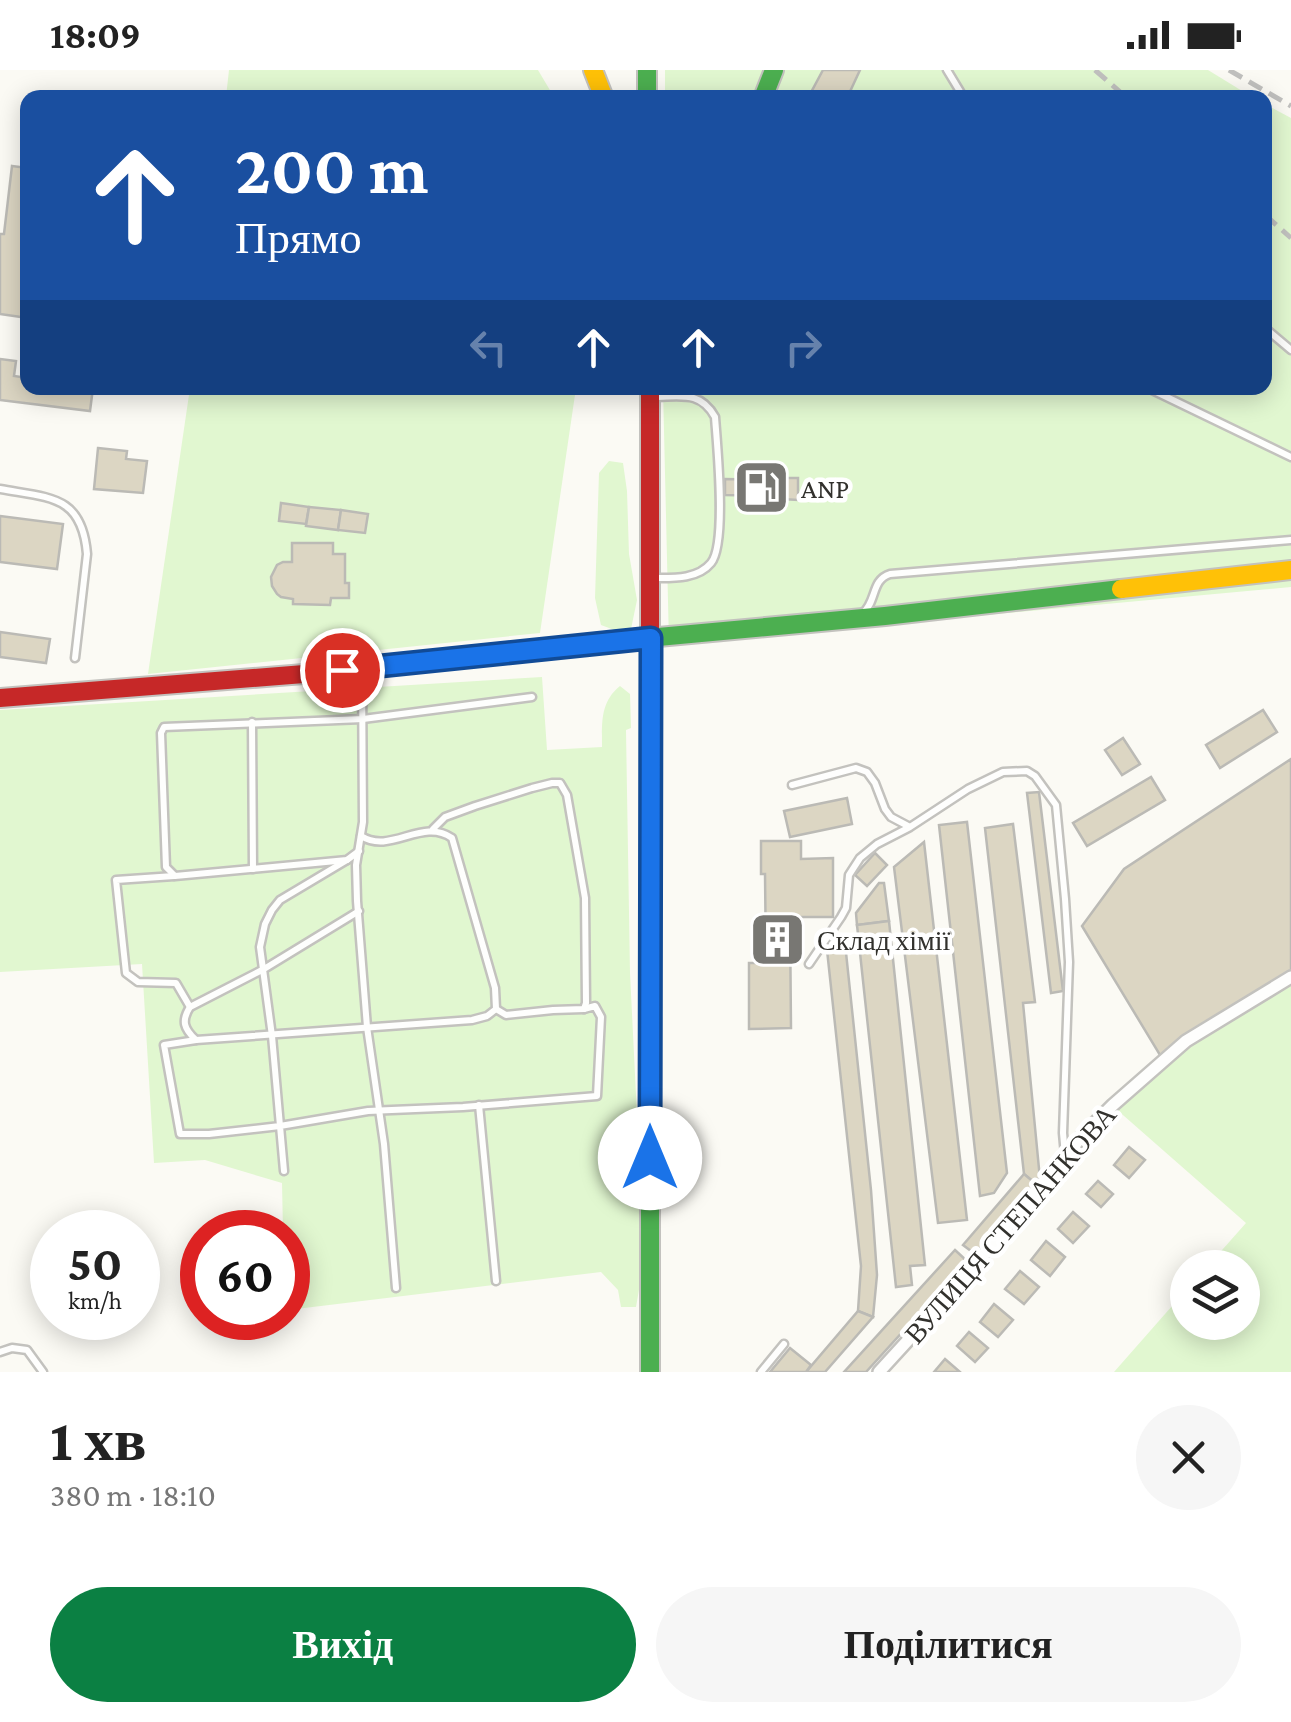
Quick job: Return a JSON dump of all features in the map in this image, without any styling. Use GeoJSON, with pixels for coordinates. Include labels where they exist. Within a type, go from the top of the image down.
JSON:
{"type":"FeatureCollection","features":[{"type":"Feature","properties":{"kind":"street"},"geometry":{"type":"LineString","coordinates":[[650,395],[650,1372]]}},
{"type":"Feature","properties":{"kind":"street"},"geometry":{"type":"LineString","coordinates":[[0,698],[362,668],[853,618],[878,609],[1291,570]]}},
{"type":"Feature","properties":{"kind":"street","name":"ВУЛИЦЯ СТЕПАНКОВА"},"geometry":{"type":"LineString","coordinates":[[879,1372],[963,1280],[1082,1135],[1186,1041],[1291,978]]}},
{"type":"Feature","properties":{"kind":"lane"},"geometry":{"type":"LineString","coordinates":[[651,578],[676,578],[703,570],[713,562],[716,552],[719,520],[715,417],[700,398],[675,395]]}},
{"type":"Feature","properties":{"kind":"lane"},"geometry":{"type":"LineString","coordinates":[[1163,395],[1291,457]]}},
{"type":"Feature","properties":{"kind":"lane"},"geometry":{"type":"LineString","coordinates":[[0,488],[65,504],[78,517],[87,554],[75,658]]}},
{"type":"Feature","properties":{"kind":"lane"},"geometry":{"type":"LineString","coordinates":[[878,609],[876,584],[890,574],[1291,540]]}},
{"type":"Feature","properties":{"kind":"lane"},"geometry":{"type":"LineString","coordinates":[[362,668],[363,822],[356,865],[358,911],[396,1288]]}},
{"type":"Feature","properties":{"kind":"lane"},"geometry":{"type":"LineString","coordinates":[[175,876],[166,867],[161,733],[164,727],[363,719],[532,696]]}},
{"type":"Feature","properties":{"kind":"lane"},"geometry":{"type":"LineString","coordinates":[[252,722],[252,869]]}},
{"type":"Feature","properties":{"kind":"lane"},"geometry":{"type":"LineString","coordinates":[[792,785],[856,768],[867,772],[891,817],[910,827]]}},
{"type":"Feature","properties":{"kind":"lane"},"geometry":{"type":"LineString","coordinates":[[809,964],[842,917],[849,874],[860,858],[968,789],[1003,772],[1027,771],[1034,776],[1056,805],[1061,848],[1069,962],[1062,1134],[1066,1157]]}},
{"type":"Feature","properties":{"kind":"lane"},"geometry":{"type":"LineString","coordinates":[[432,830],[445,817],[532,788],[560,784],[567,795],[584,898],[584,1009]]}},
{"type":"Feature","properties":{"kind":"lane"},"geometry":{"type":"LineString","coordinates":[[361,836],[386,842],[432,830],[452,838],[496,988],[496,1009]]}},
{"type":"Feature","properties":{"kind":"lane"},"geometry":{"type":"LineString","coordinates":[[284,1171],[260,948],[265,924],[280,900],[358,851]]}},
{"type":"Feature","properties":{"kind":"lane"},"geometry":{"type":"LineString","coordinates":[[190,1007],[176,983],[138,982],[126,973],[116,880],[346,860]]}},
{"type":"Feature","properties":{"kind":"lane"},"geometry":{"type":"LineString","coordinates":[[196,1040],[184,1024],[190,1007],[264,969],[358,911]]}},
{"type":"Feature","properties":{"kind":"lane"},"geometry":{"type":"LineString","coordinates":[[595,1006],[602,1017],[598,1096],[379,1111],[280,1126],[180,1134],[164,1045],[472,1020],[496,1009],[506,1015],[595,1006]]}},
{"type":"Feature","properties":{"kind":"lane"},"geometry":{"type":"LineString","coordinates":[[479,1105],[496,1280]]}},
{"type":"Feature","properties":{"kind":"lane"},"geometry":{"type":"LineString","coordinates":[[761,1372],[784,1344]]}},
{"type":"Feature","properties":{"kind":"lane"},"geometry":{"type":"LineString","coordinates":[[0,1352],[12,1348],[27,1350],[43,1372]]}},
{"type":"Feature","properties":{"kind":"green space"},"geometry":{"type":"Polygon","coordinates":[[[229,70],[538,70],[550,90],[227,90],[229,70]]]}},
{"type":"Feature","properties":{"kind":"green space"},"geometry":{"type":"Polygon","coordinates":[[[665,70],[1208,70],[1241,90],[665,90],[665,70]]]}},
{"type":"Feature","properties":{"kind":"green space"},"geometry":{"type":"Polygon","coordinates":[[[1272,108],[1291,118],[1291,587],[669,644],[663,395],[1272,395],[1272,108]]]}},
{"type":"Feature","properties":{"kind":"green space"},"geometry":{"type":"Polygon","coordinates":[[[189,395],[575,395],[540,633],[148,674],[189,395]]]}},
{"type":"Feature","properties":{"kind":"green space"},"geometry":{"type":"Polygon","coordinates":[[[609,461],[623,463],[629,554],[637,600],[631,629],[617,631],[601,625],[595,598],[599,473],[609,461]]]}},
{"type":"Feature","properties":{"kind":"green space"},"geometry":{"type":"Polygon","coordinates":[[[542,677],[547,750],[602,747],[609,699],[620,686],[630,694],[631,728],[626,730],[630,973],[639,1156],[640,1284],[636,1307],[621,1307],[618,1290],[601,1272],[310,1307],[310,1210],[283,1210],[282,1183],[205,1160],[154,1163],[142,964],[0,972],[0,710],[542,677]]]}},
{"type":"Feature","properties":{"kind":"green space"},"geometry":{"type":"Polygon","coordinates":[[[1291,979],[1291,1372],[1114,1372],[1170,1308],[1170,1340],[1260,1340],[1260,1250],[1222,1250],[1246,1223],[1107,1101],[1291,979]]]}},
{"type":"Feature","properties":{"kind":"building"},"geometry":{"type":"Polygon","coordinates":[[[823,70],[860,70],[851,90],[812,90],[823,70]]]}},
{"type":"Feature","properties":{"kind":"building"},"geometry":{"type":"Polygon","coordinates":[[[12,166],[20,167],[20,317],[0,314],[0,234],[4,234],[12,166]]]}},
{"type":"Feature","properties":{"kind":"building"},"geometry":{"type":"Polygon","coordinates":[[[0,359],[16,361],[14,376],[20,377],[20,395],[92,395],[90,411],[0,400],[0,359]]]}},
{"type":"Feature","properties":{"kind":"building"},"geometry":{"type":"Polygon","coordinates":[[[98,448],[127,451],[126,459],[147,461],[143,493],[94,489],[98,448]]]}},
{"type":"Feature","properties":{"kind":"building","name":"ANP"},"geometry":{"type":"Polygon","coordinates":[[[798,478],[798,500],[725,495],[725,479],[798,478]]]}},
{"type":"Feature","properties":{"kind":"building"},"geometry":{"type":"Polygon","coordinates":[[[281,503],[309,507],[306,524],[279,521],[281,503]]]}},
{"type":"Feature","properties":{"kind":"building"},"geometry":{"type":"Polygon","coordinates":[[[309,507],[341,510],[338,530],[306,526],[309,507]]]}},
{"type":"Feature","properties":{"kind":"building"},"geometry":{"type":"Polygon","coordinates":[[[341,510],[368,514],[365,533],[338,530],[341,510]]]}},
{"type":"Feature","properties":{"kind":"building"},"geometry":{"type":"Polygon","coordinates":[[[0,516],[63,524],[57,569],[0,562],[0,516]]]}},
{"type":"Feature","properties":{"kind":"building"},"geometry":{"type":"Polygon","coordinates":[[[292,543],[333,543],[333,554],[345,554],[349,598],[331,598],[330,605],[293,604],[293,599],[277,594],[271,577],[277,565],[292,562],[292,543]]]}},
{"type":"Feature","properties":{"kind":"building"},"geometry":{"type":"Polygon","coordinates":[[[0,632],[50,639],[46,663],[0,657],[0,632]]]}},
{"type":"Feature","properties":{"kind":"building"},"geometry":{"type":"Polygon","coordinates":[[[1263,710],[1277,732],[1220,768],[1206,745],[1263,710]]]}},
{"type":"Feature","properties":{"kind":"building"},"geometry":{"type":"Polygon","coordinates":[[[1123,738],[1140,764],[1122,775],[1105,750],[1123,738]]]}},
{"type":"Feature","properties":{"kind":"building"},"geometry":{"type":"Polygon","coordinates":[[[1291,759],[1291,972],[1163,1060],[1082,926],[1124,869],[1291,759]]]}},
{"type":"Feature","properties":{"kind":"building"},"geometry":{"type":"Polygon","coordinates":[[[1151,777],[1165,800],[1087,846],[1073,823],[1151,777]]]}},
{"type":"Feature","properties":{"kind":"building"},"geometry":{"type":"Polygon","coordinates":[[[1039,792],[1063,991],[1051,993],[1027,793],[1039,792]]]}},
{"type":"Feature","properties":{"kind":"building"},"geometry":{"type":"Polygon","coordinates":[[[847,798],[852,824],[790,837],[784,811],[847,798]]]}},
{"type":"Feature","properties":{"kind":"building"},"geometry":{"type":"Polygon","coordinates":[[[967,822],[1007,1173],[994,1193],[980,1196],[939,825],[967,822]]]}},
{"type":"Feature","properties":{"kind":"building"},"geometry":{"type":"Polygon","coordinates":[[[1013,824],[1035,1002],[1023,1003],[1040,1179],[1036,1184],[1024,1174],[985,828],[1013,824]]]}},
{"type":"Feature","properties":{"kind":"building","name":"Склад хімії"},"geometry":{"type":"Polygon","coordinates":[[[761,841],[801,841],[801,859],[833,858],[833,917],[790,917],[791,1028],[749,1029],[749,963],[766,963],[761,841]]]}},
{"type":"Feature","properties":{"kind":"building"},"geometry":{"type":"Polygon","coordinates":[[[924,842],[967,1220],[938,1223],[894,867],[924,842]]]}},
{"type":"Feature","properties":{"kind":"building"},"geometry":{"type":"Polygon","coordinates":[[[875,853],[887,865],[867,886],[855,875],[875,853]]]}},
{"type":"Feature","properties":{"kind":"building"},"geometry":{"type":"Polygon","coordinates":[[[879,883],[884,883],[889,921],[857,925],[856,913],[879,883]]]}},
{"type":"Feature","properties":{"kind":"building"},"geometry":{"type":"Polygon","coordinates":[[[889,921],[925,1265],[910,1266],[912,1285],[896,1287],[857,925],[889,921]]]}},
{"type":"Feature","properties":{"kind":"building"},"geometry":{"type":"Polygon","coordinates":[[[837,939],[845,943],[871,1190],[877,1275],[873,1317],[858,1311],[861,1266],[827,950],[837,939]]]}},
{"type":"Feature","properties":{"kind":"building"},"geometry":{"type":"Polygon","coordinates":[[[1129,1147],[1145,1160],[1129,1178],[1114,1165],[1129,1147]]]}},
{"type":"Feature","properties":{"kind":"building"},"geometry":{"type":"Polygon","coordinates":[[[1024,1174],[1036,1184],[975,1254],[963,1245],[1024,1174]]]}},
{"type":"Feature","properties":{"kind":"building"},"geometry":{"type":"Polygon","coordinates":[[[1098,1181],[1113,1194],[1101,1207],[1086,1194],[1098,1181]]]}},
{"type":"Feature","properties":{"kind":"building"},"geometry":{"type":"Polygon","coordinates":[[[1073,1212],[1089,1226],[1073,1243],[1058,1229],[1073,1212]]]}},
{"type":"Feature","properties":{"kind":"building"},"geometry":{"type":"Polygon","coordinates":[[[1046,1241],[1065,1257],[1050,1276],[1031,1260],[1046,1241]]]}},
{"type":"Feature","properties":{"kind":"building"},"geometry":{"type":"Polygon","coordinates":[[[955,1250],[967,1261],[866,1372],[844,1372],[955,1250]]]}},
{"type":"Feature","properties":{"kind":"building"},"geometry":{"type":"Polygon","coordinates":[[[1020,1271],[1039,1287],[1024,1304],[1005,1289],[1020,1271]]]}},
{"type":"Feature","properties":{"kind":"building"},"geometry":{"type":"Polygon","coordinates":[[[994,1304],[1013,1320],[998,1337],[980,1322],[994,1304]]]}},
{"type":"Feature","properties":{"kind":"building"},"geometry":{"type":"Polygon","coordinates":[[[858,1311],[873,1317],[825,1372],[806,1372],[858,1311]]]}},
{"type":"Feature","properties":{"kind":"building"},"geometry":{"type":"Polygon","coordinates":[[[969,1332],[988,1348],[975,1362],[957,1346],[969,1332]]]}},
{"type":"Feature","properties":{"kind":"building"},"geometry":{"type":"Polygon","coordinates":[[[790,1348],[811,1365],[806,1372],[770,1372],[790,1348]]]}},
{"type":"Feature","properties":{"kind":"building"},"geometry":{"type":"Polygon","coordinates":[[[945,1359],[960,1372],[934,1372],[945,1359]]]}},
{"type":"Feature","properties":{"kind":"railway"},"geometry":{"type":"LineString","coordinates":[[1095,70],[1118,90]]}},
{"type":"Feature","properties":{"kind":"railway"},"geometry":{"type":"LineString","coordinates":[[1229,70],[1263,90]]}},
{"type":"Feature","properties":{"kind":"railway"},"geometry":{"type":"LineString","coordinates":[[1272,95],[1291,106]]}},
{"type":"Feature","properties":{"kind":"railway"},"geometry":{"type":"LineString","coordinates":[[1272,221],[1291,238]]}},
{"type":"Feature","properties":{"kind":"traffic: fast"},"geometry":{"type":"LineString","coordinates":[[647,70],[647,90]]}},
{"type":"Feature","properties":{"kind":"traffic: fast"},"geometry":{"type":"LineString","coordinates":[[766,90],[774,70]]}},
{"type":"Feature","properties":{"kind":"traffic: fast"},"geometry":{"type":"LineString","coordinates":[[604,642],[1121,589]]}},
{"type":"Feature","properties":{"kind":"traffic: fast"},"geometry":{"type":"LineString","coordinates":[[650,807],[650,1372]]}},
{"type":"Feature","properties":{"kind":"traffic: slow"},"geometry":{"type":"LineString","coordinates":[[593,70],[601,90]]}},
{"type":"Feature","properties":{"kind":"traffic: slow"},"geometry":{"type":"LineString","coordinates":[[1121,589],[1291,570]]}},
{"type":"Feature","properties":{"kind":"traffic: jam"},"geometry":{"type":"LineString","coordinates":[[650,395],[650,807]]}},
{"type":"Feature","properties":{"kind":"traffic: jam"},"geometry":{"type":"LineString","coordinates":[[0,698],[329,672],[604,642]]}},
{"type":"Feature","properties":{"kind":"place","name":"ANP"},"geometry":{"type":"Point","coordinates":[762,488]}},
{"type":"Feature","properties":{"kind":"place","name":"Склад хімії"},"geometry":{"type":"Point","coordinates":[778,940]}},
{"type":"Feature","properties":{"kind":"route"},"geometry":{"type":"LineString","coordinates":[[342,670],[651,638],[650,1158]]}}]}
